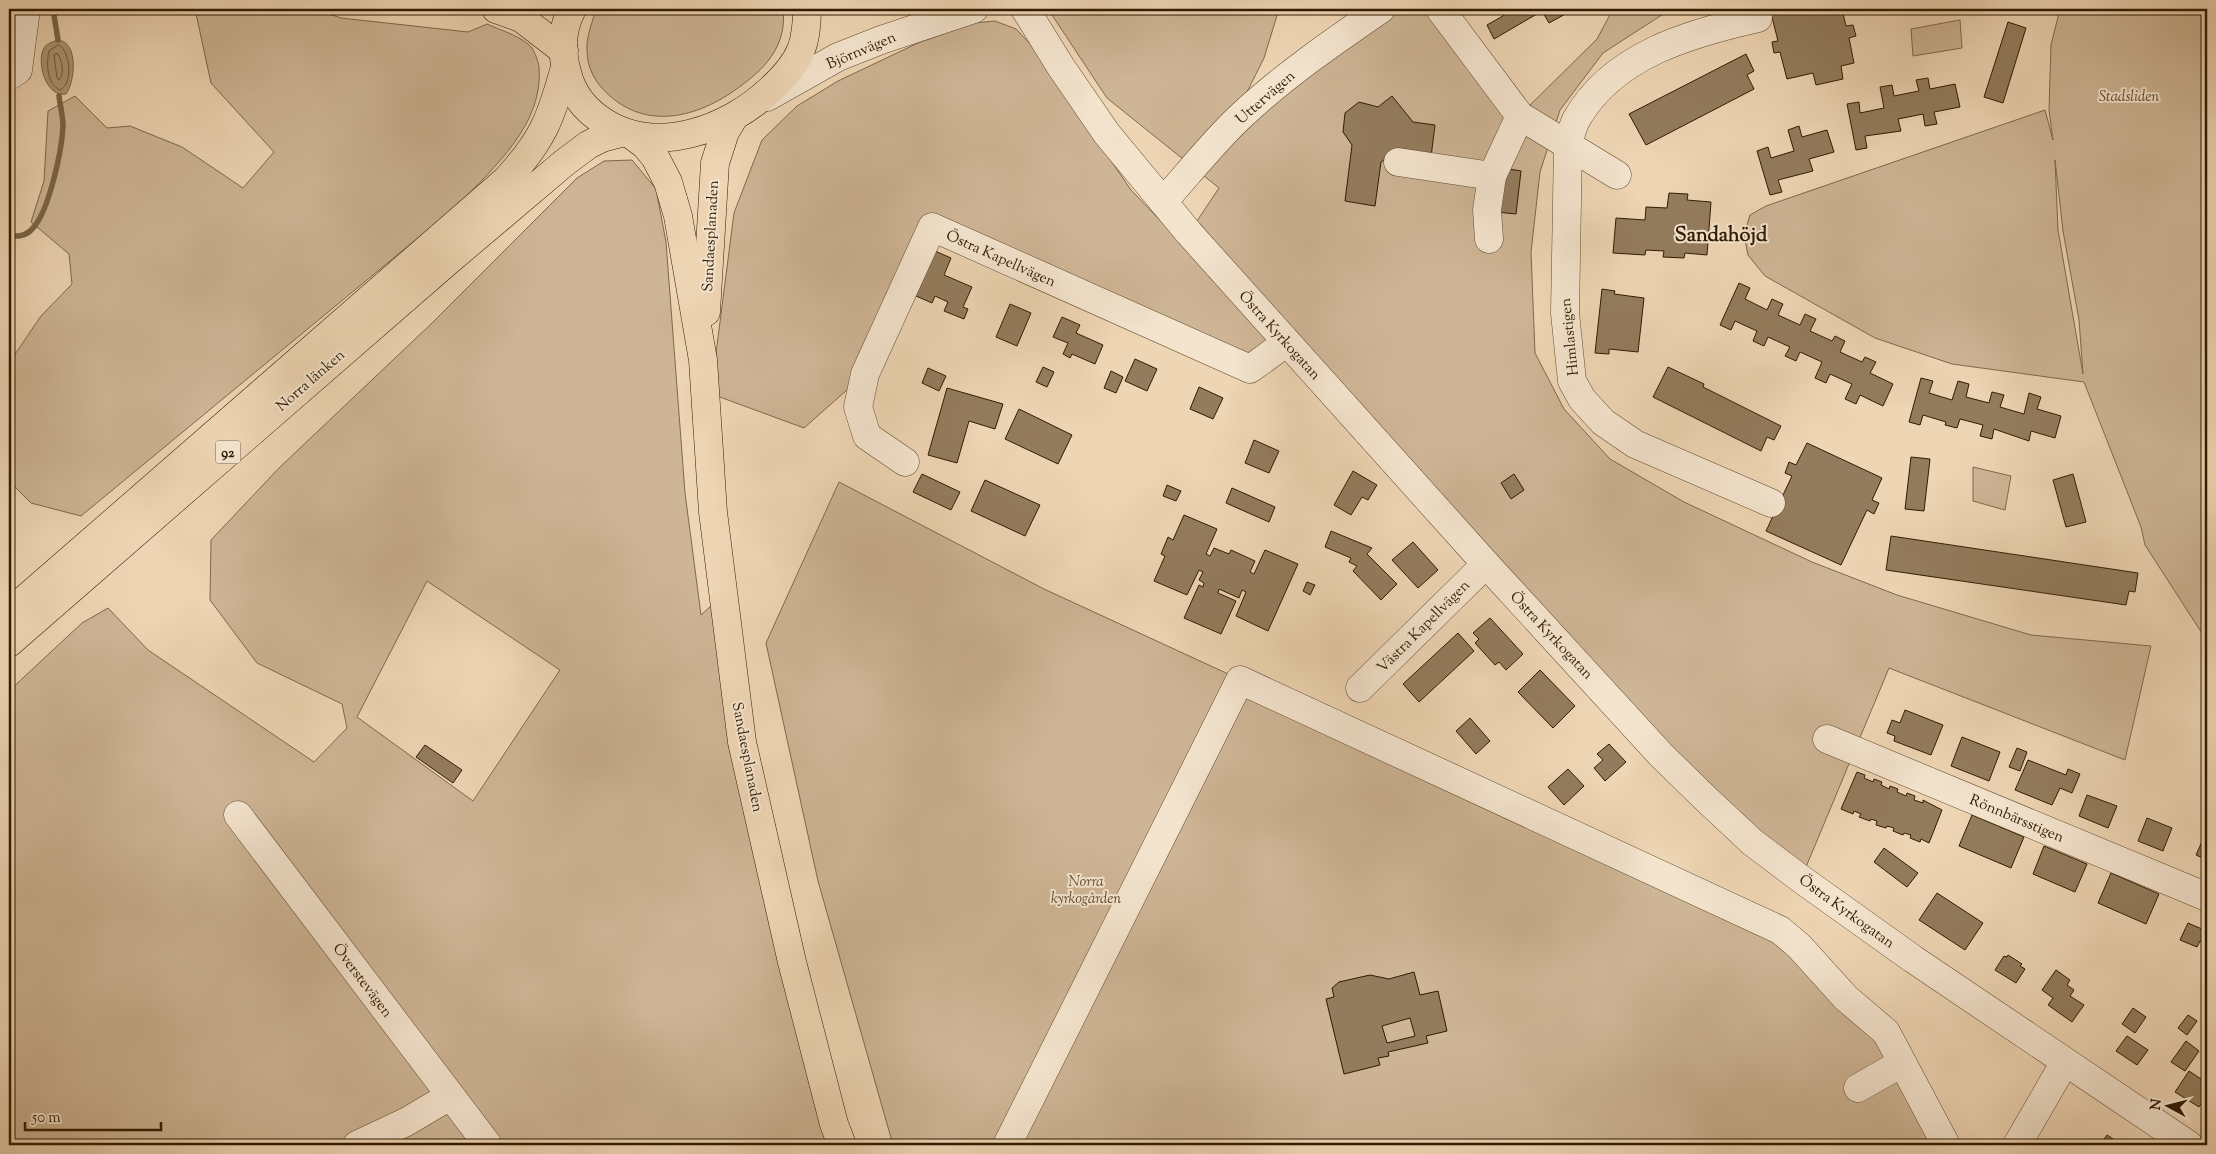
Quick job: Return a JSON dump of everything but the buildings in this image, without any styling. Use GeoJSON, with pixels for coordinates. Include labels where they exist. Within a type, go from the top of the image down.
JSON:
{"type":"FeatureCollection","features":[{"type":"Feature","properties":{"kind":"main road"},"geometry":{"type":"LineString","coordinates":[[496,9],[521,18],[565,59]]}},
{"type":"Feature","properties":{"kind":"main road"},"geometry":{"type":"LineString","coordinates":[[572,9],[564,32],[565,59],[569,80],[582,104],[592,115],[626,134],[656,138],[687,134],[712,127],[745,110],[780,81],[801,51],[807,28],[807,9]]}},
{"type":"Feature","properties":{"kind":"main road","name":"Norra länken"},"geometry":{"type":"LineString","coordinates":[[9,613],[506,180],[529,155],[547,124],[565,59]]}},
{"type":"Feature","properties":{"kind":"main road","name":"Sandaesplanaden"},"geometry":{"type":"LineString","coordinates":[[703,360],[712,181],[718,149],[725,132],[745,110]]}},
{"type":"Feature","properties":{"kind":"main road","name":"Norra länken"},"geometry":{"type":"LineString","coordinates":[[9,643],[447,262],[564,163],[588,144],[602,138],[626,134]]}},
{"type":"Feature","properties":{"kind":"main road","name":"Sandaesplanaden"},"geometry":{"type":"LineString","coordinates":[[626,134],[645,145],[654,157],[668,182],[678,216],[703,360],[713,512],[742,742],[792,962],[834,1124],[842,1145]]}},
{"type":"Feature","properties":{"kind":"street"},"geometry":{"type":"LineString","coordinates":[[9,76],[18,70],[26,9]]}},
{"type":"Feature","properties":{"kind":"street","name":"Björnvägen"},"geometry":{"type":"LineString","coordinates":[[745,110],[838,57],[881,40],[974,9]]}},
{"type":"Feature","properties":{"kind":"street","name":"Östra Kyrkogatan"},"geometry":{"type":"LineString","coordinates":[[1025,9],[1061,67],[1107,134],[1163,202],[1486,564],[1661,754],[1752,842],[1913,959],[2189,1145]]}},
{"type":"Feature","properties":{"kind":"street","name":"Uttervägen"},"geometry":{"type":"LineString","coordinates":[[1163,202],[1242,116],[1275,86],[1333,42],[1381,9]]}},
{"type":"Feature","properties":{"kind":"street"},"geometry":{"type":"LineString","coordinates":[[1440,9],[1520,116],[1617,175]]}},
{"type":"Feature","properties":{"kind":"street","name":"Himlastigen"},"geometry":{"type":"LineString","coordinates":[[1758,18],[1676,41],[1639,58],[1610,80],[1588,103],[1576,121],[1568,146],[1565,313],[1572,381],[1582,400],[1603,422],[1635,444],[1771,503]]}},
{"type":"Feature","properties":{"kind":"street"},"geometry":{"type":"LineString","coordinates":[[1489,239],[1488,210],[1492,176],[1520,116]]}},
{"type":"Feature","properties":{"kind":"street"},"geometry":{"type":"LineString","coordinates":[[1398,162],[1492,176]]}},
{"type":"Feature","properties":{"kind":"street","name":"Östra Kapellvägen"},"geometry":{"type":"LineString","coordinates":[[905,462],[867,436],[858,407],[865,374],[932,227],[1250,369],[1286,342]]}},
{"type":"Feature","properties":{"kind":"street","name":"Västra Kapellvägen"},"geometry":{"type":"LineString","coordinates":[[1360,688],[1486,564]]}},
{"type":"Feature","properties":{"kind":"street"},"geometry":{"type":"LineString","coordinates":[[1008,1145],[1240,680],[1780,930],[1799,946],[1846,998],[1886,1032],[1946,1145]]}},
{"type":"Feature","properties":{"kind":"street","name":"Rönnbärsstigen"},"geometry":{"type":"LineString","coordinates":[[1827,739],[2207,897]]}},
{"type":"Feature","properties":{"kind":"street","name":"Överstevägen"},"geometry":{"type":"LineString","coordinates":[[238,815],[488,1145]]}},
{"type":"Feature","properties":{"kind":"street"},"geometry":{"type":"LineString","coordinates":[[2017,1145],[2065,1062]]}},
{"type":"Feature","properties":{"kind":"street"},"geometry":{"type":"LineString","coordinates":[[1858,1088],[1902,1063]]}},
{"type":"Feature","properties":{"kind":"street"},"geometry":{"type":"LineString","coordinates":[[357,1145],[406,1122],[450,1096]]}},
{"type":"Feature","properties":{"kind":"green space"},"geometry":{"type":"Polygon","coordinates":[[[195,9],[314,9],[341,18],[468,32],[487,24],[519,38],[534,51],[539,67],[538,88],[534,107],[514,143],[459,204],[81,516],[31,503],[9,481],[9,363],[41,316],[72,284],[69,254],[31,222],[44,181],[48,111],[75,96],[107,128],[130,126],[182,147],[243,188],[274,152],[211,83],[195,9]]]}},
{"type":"Feature","properties":{"kind":"green space"},"geometry":{"type":"Polygon","coordinates":[[[598,9],[783,9],[782,33],[774,53],[767,62],[751,78],[727,96],[694,111],[677,115],[659,116],[642,114],[626,107],[610,96],[593,76],[587,57],[587,45],[595,12],[598,9]]]}},
{"type":"Feature","properties":{"kind":"green space"},"geometry":{"type":"Polygon","coordinates":[[[1048,9],[1279,9],[1264,58],[1228,130],[1381,9],[1440,9],[1520,115],[1597,39],[1613,9],[1671,9],[1603,53],[1560,110],[1540,172],[1531,252],[1535,353],[1564,409],[1610,459],[1684,502],[1812,562],[1897,595],[2031,635],[2151,646],[2125,760],[1889,668],[1801,879],[1752,842],[1286,343],[1250,369],[932,227],[865,374],[804,428],[717,396],[716,353],[734,213],[762,140],[797,106],[838,81],[918,43],[974,23],[995,21],[1016,29],[1034,48],[1131,190],[1180,241],[1189,233],[1219,188],[1107,98],[1048,9]]]}},
{"type":"Feature","properties":{"kind":"green space","name":"Stadsliden"},"geometry":{"type":"Polygon","coordinates":[[[2060,9],[2207,9],[2207,641],[2145,545],[2141,527],[2084,382],[1952,364],[1875,338],[1765,276],[1748,255],[1744,235],[1750,215],[1766,206],[2045,110],[2053,140],[2049,110],[2051,45],[2060,9]],[[2055,160],[2058,230],[2083,374],[2079,320],[2063,231],[2055,160]]]}},
{"type":"Feature","properties":{"kind":"green space"},"geometry":{"type":"Polygon","coordinates":[[[1960,20],[1962,48],[1913,56],[1911,29],[1960,20]]]}},
{"type":"Feature","properties":{"kind":"green space"},"geometry":{"type":"Polygon","coordinates":[[[632,160],[656,189],[666,242],[685,493],[701,615],[723,595],[842,1145],[9,1145],[9,691],[82,623],[108,608],[148,650],[314,762],[347,728],[342,704],[257,663],[210,600],[211,540],[280,467],[431,324],[577,178],[604,161],[632,160]],[[427,581],[357,717],[473,801],[560,670],[427,581]]]}},
{"type":"Feature","properties":{"kind":"green space"},"geometry":{"type":"Polygon","coordinates":[[[1973,467],[2011,476],[2005,510],[1973,501],[1973,467]]]}},
{"type":"Feature","properties":{"kind":"green space","name":"Norra kyrkogården"},"geometry":{"type":"Polygon","coordinates":[[[839,482],[1044,589],[1757,918],[1886,1032],[1946,1145],[893,1145],[818,881],[766,643],[839,482]]]}},
{"type":"Feature","properties":{"kind":"water"},"geometry":{"type":"Polygon","coordinates":[[[58,40],[65,42],[72,55],[72,81],[66,94],[59,94],[48,85],[42,70],[41,62],[44,48],[58,40]]]}},
{"type":"Feature","properties":{"kind":"waterway"},"geometry":{"type":"LineString","coordinates":[[53,9],[58,40]]}},
{"type":"Feature","properties":{"kind":"waterway"},"geometry":{"type":"LineString","coordinates":[[9,236],[22,235],[31,231],[39,220],[49,195],[54,180],[62,137],[63,122],[59,96]]}},
{"type":"Feature","properties":{"kind":"district","name":"Sandahöjd"},"geometry":{"type":"Point","coordinates":[1721,234]}}]}
